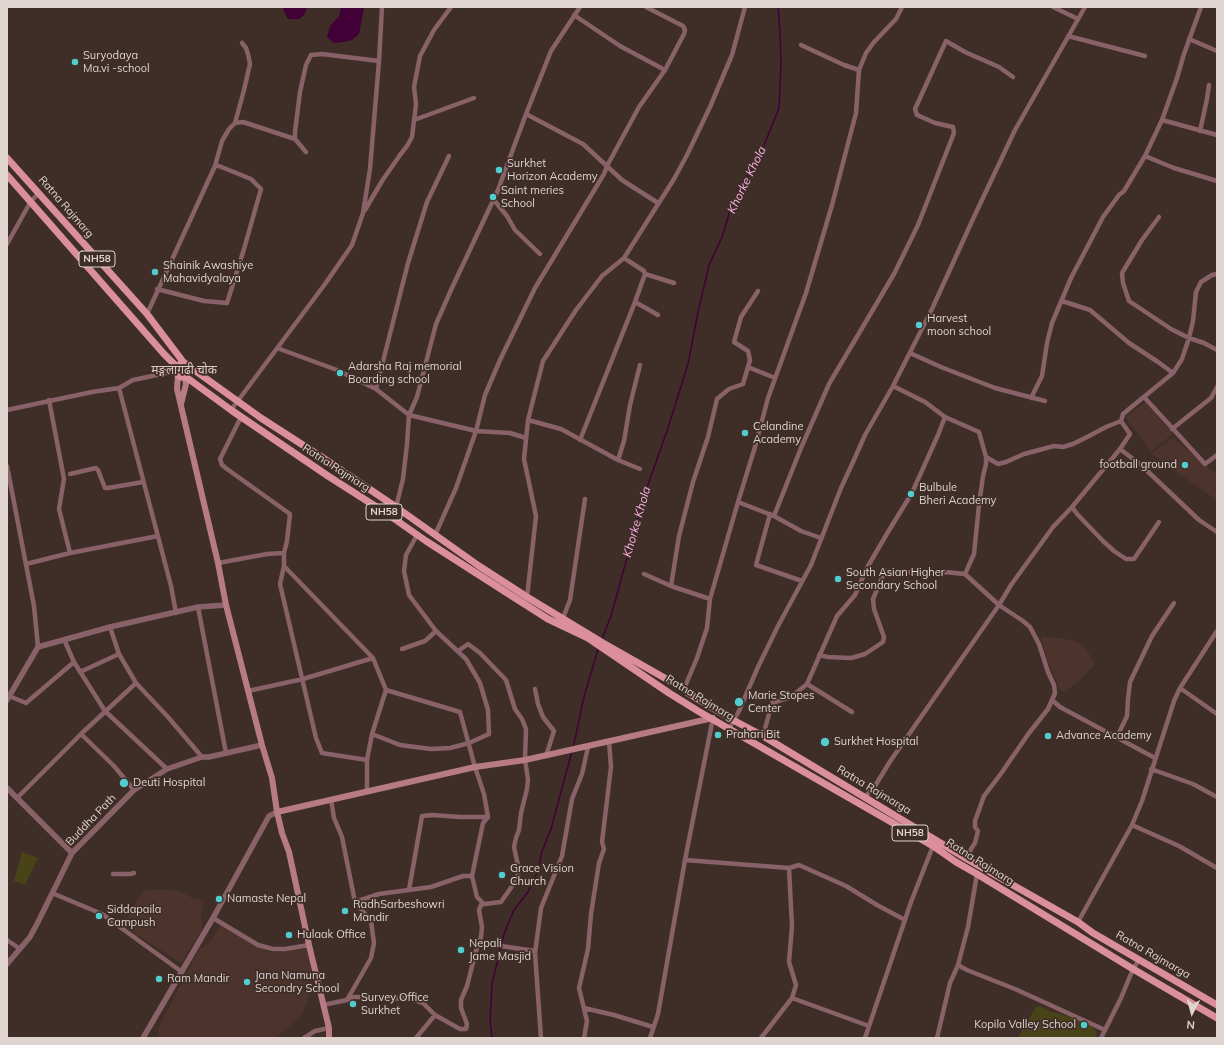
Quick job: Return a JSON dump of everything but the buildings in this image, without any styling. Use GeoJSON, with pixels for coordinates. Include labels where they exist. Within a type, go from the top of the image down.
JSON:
{"type":"FeatureCollection","features":[{"type":"Feature","properties":{"kind":"main road","name":"Ratna Rajmarg"},"geometry":{"type":"LineString","coordinates":[[7,158],[147,314],[187,365],[261,418],[396,507],[479,566],[563,618],[669,693],[933,846],[956,862],[1217,1018]]}},
{"type":"Feature","properties":{"kind":"main road","name":"Ratna Rajmarg"},"geometry":{"type":"LineString","coordinates":[[7,175],[180,373],[241,417],[328,476],[548,619],[587,635]]}},
{"type":"Feature","properties":{"kind":"main road"},"geometry":{"type":"LineString","coordinates":[[180,373],[190,372],[187,365],[180,364],[180,373],[186,384],[181,406],[218,563],[226,605],[272,778],[277,812],[282,833],[289,852],[329,1028],[329,1038]]}},
{"type":"Feature","properties":{"kind":"main road","name":"Ratna Rajmarga"},"geometry":{"type":"LineString","coordinates":[[603,646],[684,689],[688,694],[763,736],[967,859],[1078,922],[1093,933],[1217,1005]]}},
{"type":"Feature","properties":{"kind":"main road"},"geometry":{"type":"LineString","coordinates":[[698,711],[702,702]]}},
{"type":"Feature","properties":{"kind":"main road"},"geometry":{"type":"LineString","coordinates":[[277,812],[475,767],[546,756],[562,751],[588,747],[713,718]]}},
{"type":"Feature","properties":{"kind":"main road"},"geometry":{"type":"LineString","coordinates":[[956,862],[960,854]]}},
{"type":"Feature","properties":{"kind":"street"},"geometry":{"type":"LineString","coordinates":[[231,410],[325,284],[352,245],[363,213],[370,169],[382,7]]}},
{"type":"Feature","properties":{"kind":"street"},"geometry":{"type":"LineString","coordinates":[[363,213],[382,181],[412,137],[416,104],[414,87],[420,56],[434,30],[451,7]]}},
{"type":"Feature","properties":{"kind":"street"},"geometry":{"type":"LineString","coordinates":[[396,507],[403,479],[408,444],[409,416],[417,396],[436,324],[494,199],[551,52],[580,7]]}},
{"type":"Feature","properties":{"kind":"street"},"geometry":{"type":"LineString","coordinates":[[435,535],[456,488],[476,431],[485,395],[500,360],[535,288],[604,174],[639,107],[664,70],[685,30],[683,26],[646,7]]}},
{"type":"Feature","properties":{"kind":"street"},"geometry":{"type":"LineString","coordinates":[[527,597],[536,516],[524,459],[528,420],[543,361],[576,310],[602,276],[624,258],[681,166],[710,107],[732,55],[745,7]]}},
{"type":"Feature","properties":{"kind":"street"},"geometry":{"type":"LineString","coordinates":[[684,689],[697,658],[707,628],[710,599],[768,398],[806,293],[832,206],[856,113],[859,70],[866,53],[874,42],[896,19],[902,7]]}},
{"type":"Feature","properties":{"kind":"street"},"geometry":{"type":"LineString","coordinates":[[1053,7],[1058,8],[1078,19]]}},
{"type":"Feature","properties":{"kind":"street"},"geometry":{"type":"LineString","coordinates":[[729,729],[739,711],[758,667],[811,565],[841,488],[865,436],[893,386],[932,309],[973,218],[1016,130],[1085,7]]}},
{"type":"Feature","properties":{"kind":"street"},"geometry":{"type":"LineString","coordinates":[[1032,398],[1042,376],[1050,329],[1071,278],[1103,217],[1124,191],[1162,120],[1201,7]]}},
{"type":"Feature","properties":{"kind":"street"},"geometry":{"type":"LineString","coordinates":[[574,15],[620,46],[664,70]]}},
{"type":"Feature","properties":{"kind":"street"},"geometry":{"type":"LineString","coordinates":[[1068,36],[1145,56]]}},
{"type":"Feature","properties":{"kind":"street"},"geometry":{"type":"LineString","coordinates":[[1189,39],[1217,51]]}},
{"type":"Feature","properties":{"kind":"street"},"geometry":{"type":"LineString","coordinates":[[802,581],[756,566],[772,515],[830,384],[894,274],[918,224],[954,132],[953,127],[934,123],[917,115],[915,109],[946,41],[965,52],[999,66],[1013,78]]}},
{"type":"Feature","properties":{"kind":"street"},"geometry":{"type":"LineString","coordinates":[[147,314],[215,166],[222,141],[229,129],[235,123],[250,64],[246,48],[242,43]]}},
{"type":"Feature","properties":{"kind":"street"},"geometry":{"type":"LineString","coordinates":[[802,46],[844,65],[859,70]]}},
{"type":"Feature","properties":{"kind":"street"},"geometry":{"type":"LineString","coordinates":[[295,139],[301,85],[306,66],[311,55],[322,54],[379,61]]}},
{"type":"Feature","properties":{"kind":"street"},"geometry":{"type":"LineString","coordinates":[[1200,130],[1207,99],[1208,85]]}},
{"type":"Feature","properties":{"kind":"street"},"geometry":{"type":"LineString","coordinates":[[414,120],[474,98]]}},
{"type":"Feature","properties":{"kind":"street"},"geometry":{"type":"LineString","coordinates":[[526,114],[583,144],[622,180],[658,203]]}},
{"type":"Feature","properties":{"kind":"street"},"geometry":{"type":"LineString","coordinates":[[1162,120],[1217,135]]}},
{"type":"Feature","properties":{"kind":"street"},"geometry":{"type":"LineString","coordinates":[[235,123],[243,122],[295,139],[306,152]]}},
{"type":"Feature","properties":{"kind":"street"},"geometry":{"type":"LineString","coordinates":[[376,389],[408,262],[427,202],[449,156]]}},
{"type":"Feature","properties":{"kind":"street"},"geometry":{"type":"LineString","coordinates":[[1144,156],[1174,168],[1217,181]]}},
{"type":"Feature","properties":{"kind":"street"},"geometry":{"type":"LineString","coordinates":[[158,289],[204,301],[227,303],[261,189],[251,179],[219,166],[215,166]]}},
{"type":"Feature","properties":{"kind":"street"},"geometry":{"type":"LineString","coordinates":[[7,244],[31,201],[39,193]]}},
{"type":"Feature","properties":{"kind":"street"},"geometry":{"type":"LineString","coordinates":[[494,199],[507,216],[515,230],[540,254]]}},
{"type":"Feature","properties":{"kind":"street"},"geometry":{"type":"LineString","coordinates":[[1159,217],[1142,240],[1122,273],[1124,291],[1129,301],[1171,329],[1217,350]]}},
{"type":"Feature","properties":{"kind":"street"},"geometry":{"type":"LineString","coordinates":[[624,258],[644,271],[645,274],[674,283]]}},
{"type":"Feature","properties":{"kind":"street"},"geometry":{"type":"LineString","coordinates":[[580,440],[645,274]]}},
{"type":"Feature","properties":{"kind":"street"},"geometry":{"type":"LineString","coordinates":[[986,457],[998,464],[1024,454],[1054,446],[1063,447],[1073,444],[1121,420],[1123,414],[1173,373],[1182,359],[1190,338],[1196,292],[1201,282],[1212,275],[1217,274]]}},
{"type":"Feature","properties":{"kind":"street"},"geometry":{"type":"LineString","coordinates":[[671,586],[679,536],[693,482],[708,437],[717,399],[729,388],[743,384],[750,360],[748,351],[734,342],[741,317],[758,291]]}},
{"type":"Feature","properties":{"kind":"street"},"geometry":{"type":"LineString","coordinates":[[1062,301],[1090,310],[1129,343],[1173,373]]}},
{"type":"Feature","properties":{"kind":"street"},"geometry":{"type":"LineString","coordinates":[[635,302],[658,315]]}},
{"type":"Feature","properties":{"kind":"street"},"geometry":{"type":"LineString","coordinates":[[277,348],[337,370],[376,389],[409,416],[476,431],[510,433],[526,438]]}},
{"type":"Feature","properties":{"kind":"street"},"geometry":{"type":"LineString","coordinates":[[910,353],[995,388],[1045,401]]}},
{"type":"Feature","properties":{"kind":"street"},"geometry":{"type":"LineString","coordinates":[[618,460],[624,441],[630,405],[640,365]]}},
{"type":"Feature","properties":{"kind":"street"},"geometry":{"type":"LineString","coordinates":[[748,367],[776,378]]}},
{"type":"Feature","properties":{"kind":"street"},"geometry":{"type":"LineString","coordinates":[[7,410],[49,400],[119,388],[132,380],[180,373]]}},
{"type":"Feature","properties":{"kind":"street"},"geometry":{"type":"LineString","coordinates":[[893,386],[925,402],[945,417],[979,432],[986,457],[986,464],[979,505],[974,554],[965,574]]}},
{"type":"Feature","properties":{"kind":"street"},"geometry":{"type":"LineString","coordinates":[[1172,429],[1211,398],[1217,387]]}},
{"type":"Feature","properties":{"kind":"street"},"geometry":{"type":"LineString","coordinates":[[119,388],[171,586],[176,612]]}},
{"type":"Feature","properties":{"kind":"street"},"geometry":{"type":"LineString","coordinates":[[1144,397],[1205,464],[1217,455]]}},
{"type":"Feature","properties":{"kind":"street"},"geometry":{"type":"LineString","coordinates":[[49,400],[64,479],[59,509],[70,553]]}},
{"type":"Feature","properties":{"kind":"street"},"geometry":{"type":"LineString","coordinates":[[241,417],[220,459],[222,465],[227,469],[290,514],[284,553],[284,566],[280,584],[313,725],[322,753],[367,760]]}},
{"type":"Feature","properties":{"kind":"street"},"geometry":{"type":"LineString","coordinates":[[763,736],[772,703],[792,697],[807,684],[837,616],[855,596],[868,566],[912,493],[945,417]]}},
{"type":"Feature","properties":{"kind":"street"},"geometry":{"type":"LineString","coordinates":[[528,420],[561,429],[618,460],[640,469]]}},
{"type":"Feature","properties":{"kind":"street"},"geometry":{"type":"LineString","coordinates":[[859,804],[874,786],[999,605],[1011,584],[1053,526],[1072,507],[1120,449],[1130,434],[1121,420]]}},
{"type":"Feature","properties":{"kind":"street"},"geometry":{"type":"LineString","coordinates":[[1120,449],[1141,464],[1199,520],[1217,532]]}},
{"type":"Feature","properties":{"kind":"street"},"geometry":{"type":"LineString","coordinates":[[7,466],[34,606],[38,647],[8,698],[26,703],[74,662]]}},
{"type":"Feature","properties":{"kind":"street"},"geometry":{"type":"LineString","coordinates":[[70,474],[96,468],[105,488],[143,482]]}},
{"type":"Feature","properties":{"kind":"street"},"geometry":{"type":"LineString","coordinates":[[563,618],[570,600],[586,499]]}},
{"type":"Feature","properties":{"kind":"street"},"geometry":{"type":"LineString","coordinates":[[738,502],[772,515],[801,531],[821,538]]}},
{"type":"Feature","properties":{"kind":"street"},"geometry":{"type":"LineString","coordinates":[[1072,507],[1103,541],[1114,551],[1130,560],[1134,559],[1159,522]]}},
{"type":"Feature","properties":{"kind":"street"},"geometry":{"type":"LineString","coordinates":[[372,734],[400,745],[431,750],[450,748],[469,743],[489,734],[488,710],[480,683],[466,659],[436,631],[409,594],[404,571],[406,555],[417,534]]}},
{"type":"Feature","properties":{"kind":"street"},"geometry":{"type":"LineString","coordinates":[[26,564],[70,553],[158,536]]}},
{"type":"Feature","properties":{"kind":"street"},"geometry":{"type":"LineString","coordinates":[[218,563],[267,554],[284,553]]}},
{"type":"Feature","properties":{"kind":"street"},"geometry":{"type":"LineString","coordinates":[[284,566],[374,658],[386,690],[372,734],[367,760],[367,792]]}},
{"type":"Feature","properties":{"kind":"street"},"geometry":{"type":"LineString","coordinates":[[819,655],[851,658],[865,654],[883,642],[884,637],[874,609],[873,599],[885,571],[921,573],[945,572],[965,574],[999,605],[1030,627],[1039,644],[1054,685],[1055,693],[1048,708],[984,796],[975,821],[975,827],[978,831],[967,859]]}},
{"type":"Feature","properties":{"kind":"street"},"geometry":{"type":"LineString","coordinates":[[644,574],[671,586],[710,599]]}},
{"type":"Feature","properties":{"kind":"street"},"geometry":{"type":"LineString","coordinates":[[1117,737],[1127,716],[1130,682],[1152,636],[1174,603]]}},
{"type":"Feature","properties":{"kind":"street"},"geometry":{"type":"LineString","coordinates":[[38,647],[110,627],[198,607],[226,605]]}},
{"type":"Feature","properties":{"kind":"street"},"geometry":{"type":"LineString","coordinates":[[198,607],[226,753]]}},
{"type":"Feature","properties":{"kind":"street"},"geometry":{"type":"LineString","coordinates":[[110,627],[119,654],[136,683],[168,717],[202,757]]}},
{"type":"Feature","properties":{"kind":"street"},"geometry":{"type":"LineString","coordinates":[[402,649],[425,640],[436,631]]}},
{"type":"Feature","properties":{"kind":"street"},"geometry":{"type":"LineString","coordinates":[[1078,922],[1132,825],[1142,801],[1151,769],[1174,701],[1180,688],[1217,631]]}},
{"type":"Feature","properties":{"kind":"street"},"geometry":{"type":"LineString","coordinates":[[65,639],[74,662],[106,711],[167,769]]}},
{"type":"Feature","properties":{"kind":"street"},"geometry":{"type":"LineString","coordinates":[[323,1006],[354,997],[387,999],[408,998],[423,1003],[435,1014],[460,1029],[466,1029],[467,1024],[461,1008],[461,1000],[467,986],[481,937],[482,927],[479,910],[481,905],[501,902],[517,879],[519,870],[514,847],[527,789],[527,769],[526,729],[522,719],[515,709],[506,680],[480,653],[468,644],[458,651]]}},
{"type":"Feature","properties":{"kind":"street"},"geometry":{"type":"LineString","coordinates":[[80,672],[119,654]]}},
{"type":"Feature","properties":{"kind":"street"},"geometry":{"type":"LineString","coordinates":[[248,691],[303,679],[374,658]]}},
{"type":"Feature","properties":{"kind":"street"},"geometry":{"type":"LineString","coordinates":[[17,798],[81,734],[136,683]]}},
{"type":"Feature","properties":{"kind":"street"},"geometry":{"type":"LineString","coordinates":[[807,684],[852,712]]}},
{"type":"Feature","properties":{"kind":"street"},"geometry":{"type":"LineString","coordinates":[[1180,688],[1217,714]]}},
{"type":"Feature","properties":{"kind":"street"},"geometry":{"type":"LineString","coordinates":[[535,689],[538,704],[543,717],[554,731],[546,756]]}},
{"type":"Feature","properties":{"kind":"street"},"geometry":{"type":"LineString","coordinates":[[386,690],[460,712],[484,794],[488,816],[483,823],[472,876],[477,897],[484,904]]}},
{"type":"Feature","properties":{"kind":"street"},"geometry":{"type":"LineString","coordinates":[[1052,700],[1060,707],[1155,758]]}},
{"type":"Feature","properties":{"kind":"street"},"geometry":{"type":"LineString","coordinates":[[650,1038],[658,1014],[685,860],[713,718]]}},
{"type":"Feature","properties":{"kind":"street"},"geometry":{"type":"LineString","coordinates":[[81,734],[114,766],[134,790]]}},
{"type":"Feature","properties":{"kind":"street"},"geometry":{"type":"LineString","coordinates":[[584,1038],[587,1021],[579,988],[588,950],[591,914],[604,849],[602,842],[611,767],[609,741]]}},
{"type":"Feature","properties":{"kind":"street","name":"Buddha Path"},"geometry":{"type":"LineString","coordinates":[[7,964],[30,937],[72,853],[134,790],[167,769],[202,757],[262,745]]}},
{"type":"Feature","properties":{"kind":"street"},"geometry":{"type":"LineString","coordinates":[[541,1038],[535,951],[541,908],[562,856],[572,799],[582,774],[588,747]]}},
{"type":"Feature","properties":{"kind":"street"},"geometry":{"type":"LineString","coordinates":[[1151,769],[1193,784],[1217,797]]}},
{"type":"Feature","properties":{"kind":"street"},"geometry":{"type":"LineString","coordinates":[[7,788],[72,853]]}},
{"type":"Feature","properties":{"kind":"street"},"geometry":{"type":"LineString","coordinates":[[331,799],[334,818],[342,837],[355,902],[371,921],[374,943],[371,958],[347,1000]]}},
{"type":"Feature","properties":{"kind":"street"},"geometry":{"type":"LineString","coordinates":[[146,1036],[269,816],[277,812]]}},
{"type":"Feature","properties":{"kind":"street"},"geometry":{"type":"LineString","coordinates":[[409,890],[422,816],[432,815],[460,818],[488,816]]}},
{"type":"Feature","properties":{"kind":"street"},"geometry":{"type":"LineString","coordinates":[[1132,825],[1179,846],[1217,868]]}},
{"type":"Feature","properties":{"kind":"street"},"geometry":{"type":"LineString","coordinates":[[865,1038],[933,846]]}},
{"type":"Feature","properties":{"kind":"street"},"geometry":{"type":"LineString","coordinates":[[685,860],[789,868],[799,865],[846,886],[877,905],[906,920]]}},
{"type":"Feature","properties":{"kind":"street"},"geometry":{"type":"LineString","coordinates":[[762,1038],[792,998],[796,985],[789,962],[792,926],[789,868]]}},
{"type":"Feature","properties":{"kind":"street"},"geometry":{"type":"LineString","coordinates":[[113,874],[134,873]]}},
{"type":"Feature","properties":{"kind":"street"},"geometry":{"type":"LineString","coordinates":[[937,1038],[950,983],[958,965],[968,927],[977,874]]}},
{"type":"Feature","properties":{"kind":"street"},"geometry":{"type":"LineString","coordinates":[[355,902],[378,894],[431,887],[463,876],[472,876]]}},
{"type":"Feature","properties":{"kind":"street"},"geometry":{"type":"LineString","coordinates":[[52,893],[102,914],[182,972]]}},
{"type":"Feature","properties":{"kind":"street"},"geometry":{"type":"LineString","coordinates":[[213,918],[258,945],[273,950],[285,950],[309,945]]}},
{"type":"Feature","properties":{"kind":"street"},"geometry":{"type":"LineString","coordinates":[[7,940],[20,949]]}},
{"type":"Feature","properties":{"kind":"street"},"geometry":{"type":"LineString","coordinates":[[501,946],[535,951]]}},
{"type":"Feature","properties":{"kind":"street"},"geometry":{"type":"LineString","coordinates":[[1101,1038],[1121,998],[1133,969],[1139,960]]}},
{"type":"Feature","properties":{"kind":"street"},"geometry":{"type":"LineString","coordinates":[[958,965],[1105,1030]]}},
{"type":"Feature","properties":{"kind":"street"},"geometry":{"type":"LineString","coordinates":[[792,998],[869,1026]]}},
{"type":"Feature","properties":{"kind":"street"},"geometry":{"type":"LineString","coordinates":[[584,1008],[614,1015],[653,1027]]}},
{"type":"Feature","properties":{"kind":"street"},"geometry":{"type":"LineString","coordinates":[[416,1038],[435,1014]]}},
{"type":"Feature","properties":{"kind":"street"},"geometry":{"type":"LineString","coordinates":[[304,1038],[315,1030],[329,1028]]}},
{"type":"Feature","properties":{"kind":"shaded area"},"geometry":{"type":"Polygon","coordinates":[[[284,7],[307,7],[305,14],[299,19],[288,19],[283,10],[284,7]]]}},
{"type":"Feature","properties":{"kind":"shaded area"},"geometry":{"type":"Polygon","coordinates":[[[341,7],[364,8],[359,34],[352,40],[334,43],[327,37],[330,26],[339,16],[341,7]]]}},
{"type":"Feature","properties":{"kind":"shaded area"},"geometry":{"type":"Polygon","coordinates":[[[1146,402],[1173,434],[1151,451],[1125,417],[1146,402]]]}},
{"type":"Feature","properties":{"kind":"shaded area","name":"football ground"},"geometry":{"type":"Polygon","coordinates":[[[1173,438],[1217,475],[1217,500],[1151,454],[1173,438]]]}},
{"type":"Feature","properties":{"kind":"shaded area"},"geometry":{"type":"Polygon","coordinates":[[[1041,637],[1061,638],[1078,642],[1085,647],[1095,664],[1079,681],[1064,692],[1059,689],[1053,675],[1041,637]]]}},
{"type":"Feature","properties":{"kind":"shaded area"},"geometry":{"type":"Polygon","coordinates":[[[22,852],[38,858],[25,885],[14,881],[22,852]]]}},
{"type":"Feature","properties":{"kind":"shaded area"},"geometry":{"type":"Polygon","coordinates":[[[145,890],[174,890],[184,893],[192,898],[204,901],[201,916],[202,930],[181,963],[124,925],[135,903],[145,890]]]}},
{"type":"Feature","properties":{"kind":"shaded area","name":"Jana Namuna Secondry School"},"geometry":{"type":"Polygon","coordinates":[[[221,924],[270,953],[307,948],[314,974],[303,1014],[276,1038],[158,1038],[158,1029],[198,951],[210,942],[221,924]]]}},
{"type":"Feature","properties":{"kind":"shaded area"},"geometry":{"type":"Polygon","coordinates":[[[1040,1006],[1050,1011],[1083,1021],[1095,1029],[1097,1033],[1095,1038],[1018,1038],[1036,1007],[1040,1006]]]}},
{"type":"Feature","properties":{"kind":"waterway","name":"Khorke Khola"},"geometry":{"type":"LineString","coordinates":[[602,639],[611,616],[644,496],[668,428],[688,364],[709,265],[722,237],[732,204],[761,153],[779,108],[781,62],[778,7]]}},
{"type":"Feature","properties":{"kind":"waterway","name":"Khorke Khola"},"geometry":{"type":"LineString","coordinates":[[573,748],[584,697],[598,649]]}},
{"type":"Feature","properties":{"kind":"waterway","name":"Khorke Khola"},"geometry":{"type":"LineString","coordinates":[[492,1038],[490,1020],[492,984],[504,934],[514,910],[528,892],[539,869],[541,854],[551,829],[572,751]]}},
{"type":"Feature","properties":{"kind":"place","name":"Suryodaya Ma.vi -school"},"geometry":{"type":"Point","coordinates":[75,62]}},
{"type":"Feature","properties":{"kind":"place","name":"Surkhet Horizon Academy"},"geometry":{"type":"Point","coordinates":[499,170]}},
{"type":"Feature","properties":{"kind":"place","name":"Saint meries School"},"geometry":{"type":"Point","coordinates":[493,197]}},
{"type":"Feature","properties":{"kind":"place","name":"Shainik Awashiye Mahavidyalaya"},"geometry":{"type":"Point","coordinates":[155,272]}},
{"type":"Feature","properties":{"kind":"place","name":"Harvest moon school"},"geometry":{"type":"Point","coordinates":[919,325]}},
{"type":"Feature","properties":{"kind":"place","name":"Adarsha Raj memorial Boarding school"},"geometry":{"type":"Point","coordinates":[340,373]}},
{"type":"Feature","properties":{"kind":"place","name":"Celandine Academy"},"geometry":{"type":"Point","coordinates":[745,433]}},
{"type":"Feature","properties":{"kind":"place","name":"football ground"},"geometry":{"type":"Point","coordinates":[1185,465]}},
{"type":"Feature","properties":{"kind":"place","name":"Bulbule Bheri Academy"},"geometry":{"type":"Point","coordinates":[911,494]}},
{"type":"Feature","properties":{"kind":"place","name":"South Asian Higher Secondary School"},"geometry":{"type":"Point","coordinates":[838,579]}},
{"type":"Feature","properties":{"kind":"place","name":"Marie Stopes Center"},"geometry":{"type":"Point","coordinates":[739,702]}},
{"type":"Feature","properties":{"kind":"place","name":"Prahari Bit"},"geometry":{"type":"Point","coordinates":[718,735]}},
{"type":"Feature","properties":{"kind":"place","name":"Advance Academy"},"geometry":{"type":"Point","coordinates":[1048,736]}},
{"type":"Feature","properties":{"kind":"place","name":"Surkhet Hospital"},"geometry":{"type":"Point","coordinates":[825,742]}},
{"type":"Feature","properties":{"kind":"place","name":"Deuti Hospital"},"geometry":{"type":"Point","coordinates":[124,783]}},
{"type":"Feature","properties":{"kind":"place","name":"Grace Vision Church"},"geometry":{"type":"Point","coordinates":[502,875]}},
{"type":"Feature","properties":{"kind":"place","name":"Namaste Nepal"},"geometry":{"type":"Point","coordinates":[219,899]}},
{"type":"Feature","properties":{"kind":"place","name":"RadhSarbeshowri Mandir"},"geometry":{"type":"Point","coordinates":[345,911]}},
{"type":"Feature","properties":{"kind":"place","name":"Siddapaila Campush"},"geometry":{"type":"Point","coordinates":[99,916]}},
{"type":"Feature","properties":{"kind":"place","name":"Hulaak Office"},"geometry":{"type":"Point","coordinates":[289,935]}},
{"type":"Feature","properties":{"kind":"place","name":"Nepali Jame Masjid"},"geometry":{"type":"Point","coordinates":[461,950]}},
{"type":"Feature","properties":{"kind":"place","name":"Ram Mandir"},"geometry":{"type":"Point","coordinates":[159,979]}},
{"type":"Feature","properties":{"kind":"place","name":"Jana Namuna Secondry School"},"geometry":{"type":"Point","coordinates":[247,982]}},
{"type":"Feature","properties":{"kind":"place","name":"Survey Office Surkhet"},"geometry":{"type":"Point","coordinates":[353,1004]}},
{"type":"Feature","properties":{"kind":"place","name":"Kopila Valley School"},"geometry":{"type":"Point","coordinates":[1084,1025]}},
{"type":"Feature","properties":{"kind":"district","name":"मङ्गलागढी चोक"},"geometry":{"type":"Point","coordinates":[184,370]}}]}
